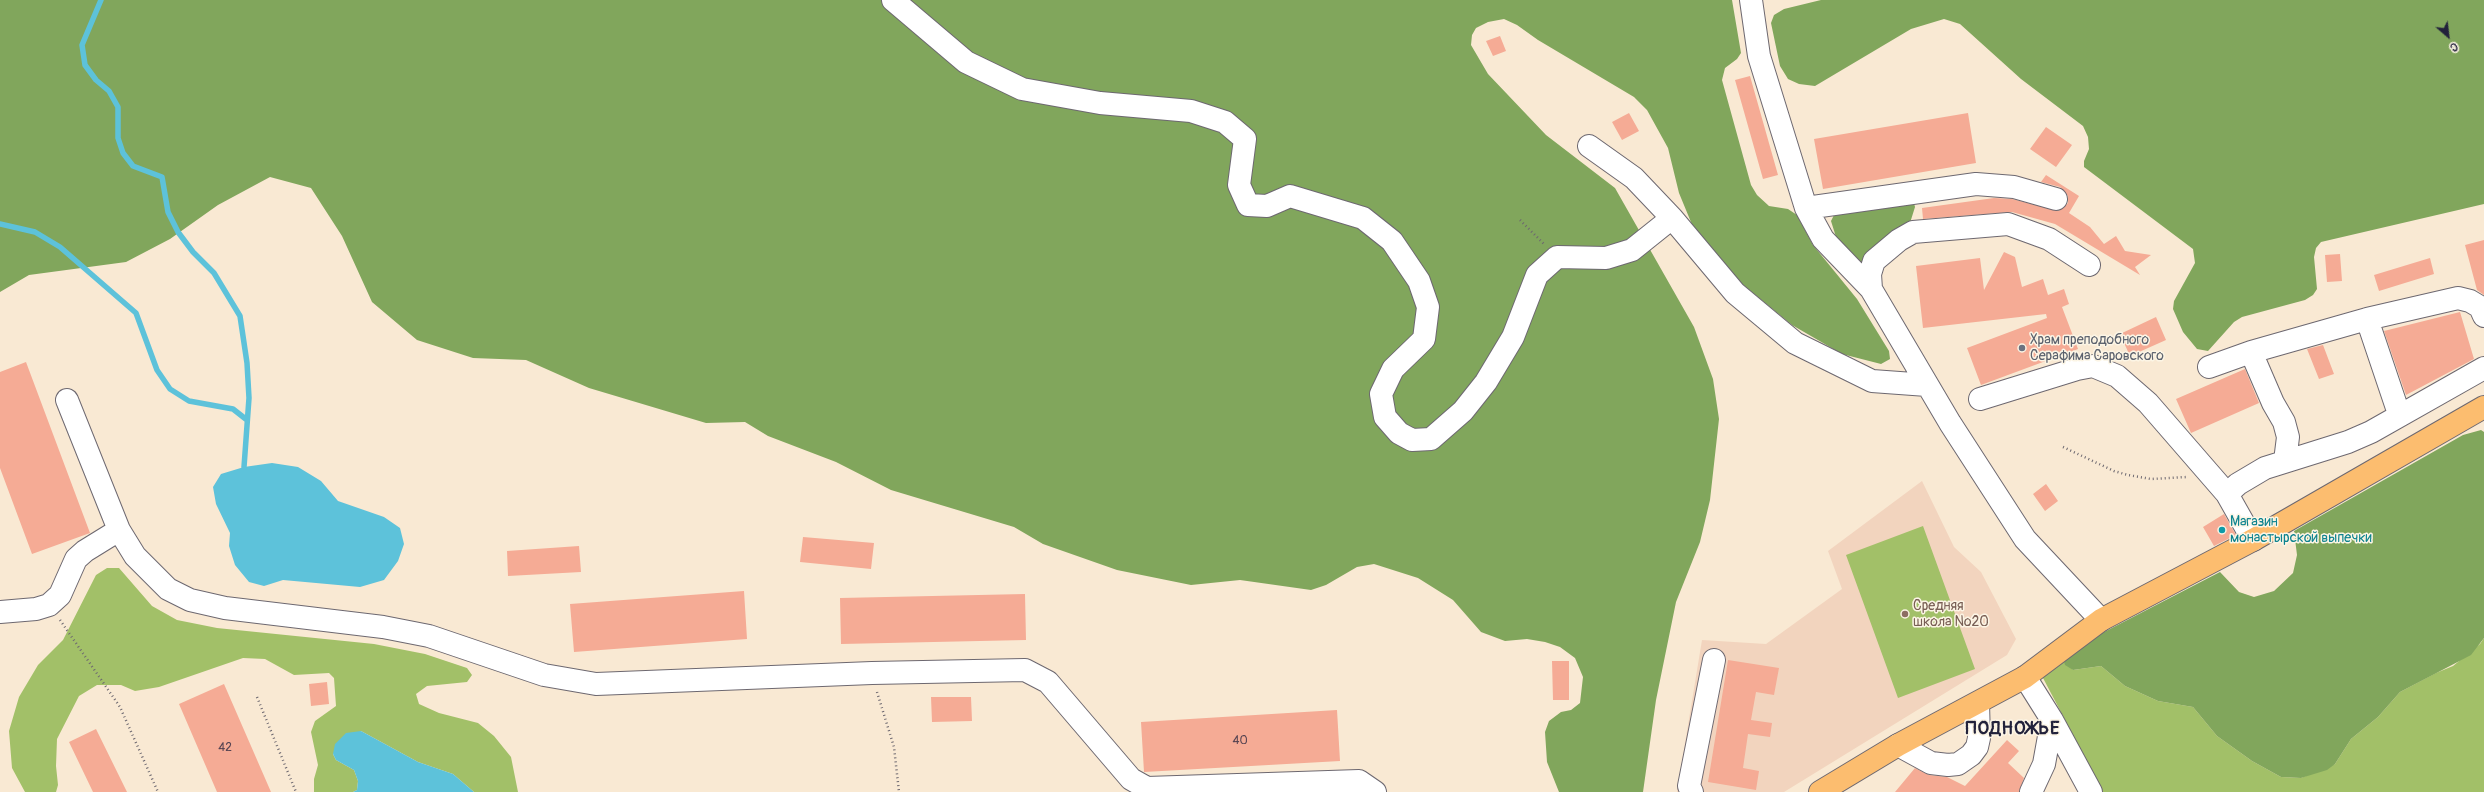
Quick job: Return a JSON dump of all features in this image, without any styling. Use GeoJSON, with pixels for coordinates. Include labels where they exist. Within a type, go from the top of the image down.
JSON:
{"type":"FeatureCollection","features":[{"type":"Feature","properties":{"kind":"main road"},"geometry":{"type":"LineString","coordinates":[[1826,791],[1898,745],[2025,677],[2101,620],[2253,540],[2484,407]]}},
{"type":"Feature","properties":{"kind":"lane"},"geometry":{"type":"LineString","coordinates":[[893,0],[966,62],[1022,89],[1100,103],[1191,111],[1225,122],[1245,139],[1239,185],[1248,205],[1267,206],[1290,196],[1363,218],[1392,241],[1419,281],[1428,307],[1424,339],[1393,369],[1380,394],[1385,417],[1399,433],[1412,440],[1431,439],[1463,411],[1486,382],[1513,337],[1537,276],[1557,257],[1606,258],[1632,250],[1672,218]]}},
{"type":"Feature","properties":{"kind":"lane"},"geometry":{"type":"LineString","coordinates":[[1751,0],[1759,56],[1806,208],[1823,239],[1871,289],[1927,385],[2025,538],[2101,620]]}},
{"type":"Feature","properties":{"kind":"lane"},"geometry":{"type":"LineString","coordinates":[[1589,146],[1634,178],[1672,218],[1735,293],[1795,342],[1872,381],[1891,384],[1927,385]]}},
{"type":"Feature","properties":{"kind":"lane"},"geometry":{"type":"LineString","coordinates":[[1806,208],[1976,184],[2014,187],[2056,199]]}},
{"type":"Feature","properties":{"kind":"lane"},"geometry":{"type":"LineString","coordinates":[[1871,289],[1870,274],[1874,261],[1899,240],[1914,232],[2008,224],[2049,239],[2089,265]]}},
{"type":"Feature","properties":{"kind":"lane"},"geometry":{"type":"LineString","coordinates":[[2209,367],[2251,352],[2367,319],[2458,298],[2470,301],[2480,307],[2484,316]]}},
{"type":"Feature","properties":{"kind":"lane"},"geometry":{"type":"LineString","coordinates":[[2367,319],[2399,414]]}},
{"type":"Feature","properties":{"kind":"lane"},"geometry":{"type":"LineString","coordinates":[[2251,352],[2273,403],[2284,422],[2288,437],[2284,461]]}},
{"type":"Feature","properties":{"kind":"lane"},"geometry":{"type":"LineString","coordinates":[[1980,399],[2077,369],[2093,366],[2117,376],[2148,402],[2227,494],[2253,540]]}},
{"type":"Feature","properties":{"kind":"lane"},"geometry":{"type":"LineString","coordinates":[[2227,494],[2238,484],[2265,468],[2348,442],[2484,368]]}},
{"type":"Feature","properties":{"kind":"lane"},"geometry":{"type":"LineString","coordinates":[[67,400],[119,530],[135,556],[168,589],[190,600],[225,608],[383,627],[429,636],[544,675],[596,684],[872,673],[1025,670],[1048,682],[1131,779],[1147,788],[1359,781],[1376,792]]}},
{"type":"Feature","properties":{"kind":"lane"},"geometry":{"type":"LineString","coordinates":[[0,612],[36,609],[49,605],[60,595],[76,559],[85,551],[119,530]]}},
{"type":"Feature","properties":{"kind":"lane"},"geometry":{"type":"LineString","coordinates":[[1692,792],[1689,786],[1714,660]]}},
{"type":"Feature","properties":{"kind":"lane"},"geometry":{"type":"LineString","coordinates":[[2025,677],[2052,720],[2091,792]]}},
{"type":"Feature","properties":{"kind":"lane"},"geometry":{"type":"LineString","coordinates":[[1898,745],[1931,762],[1948,766],[1958,764],[1971,755],[1977,747],[1979,738],[1978,703]]}},
{"type":"Feature","properties":{"kind":"lane"},"geometry":{"type":"LineString","coordinates":[[2031,792],[2044,764],[2052,720]]}},
{"type":"Feature","properties":{"kind":"path"},"geometry":{"type":"LineString","coordinates":[[1520,220],[1557,257]]}},
{"type":"Feature","properties":{"kind":"path"},"geometry":{"type":"LineString","coordinates":[[2064,447],[2114,471],[2151,479],[2188,477],[2207,471]]}},
{"type":"Feature","properties":{"kind":"path"},"geometry":{"type":"LineString","coordinates":[[49,605],[120,707],[158,792]]}},
{"type":"Feature","properties":{"kind":"path"},"geometry":{"type":"LineString","coordinates":[[872,673],[894,746],[899,792]]}},
{"type":"Feature","properties":{"kind":"path"},"geometry":{"type":"LineString","coordinates":[[256,697],[296,792]]}},
{"type":"Feature","properties":{"kind":"shaded area","name":"Средняя школа №20"},"geometry":{"type":"Polygon","coordinates":[[[1922,481],[1954,547],[1981,572],[2016,639],[2007,655],[1784,792],[1677,792],[1702,640],[1766,644],[1842,589],[1828,551],[1922,481]]]}},
{"type":"Feature","properties":{"kind":"green space"},"geometry":{"type":"Polygon","coordinates":[[[0,0],[1732,0],[1741,53],[1737,59],[1725,68],[1722,80],[1751,185],[1757,195],[1769,206],[1788,209],[1797,215],[1813,245],[1857,299],[1889,351],[1890,359],[1881,364],[1842,354],[1792,325],[1742,284],[1693,227],[1679,193],[1668,148],[1647,110],[1634,97],[1538,40],[1517,25],[1504,19],[1488,22],[1476,28],[1472,35],[1471,45],[1488,74],[1546,135],[1615,188],[1694,327],[1713,379],[1719,419],[1710,500],[1700,542],[1676,602],[1656,700],[1643,792],[1559,792],[1547,762],[1545,732],[1549,721],[1561,712],[1571,710],[1580,703],[1583,677],[1575,658],[1560,647],[1545,642],[1527,639],[1505,641],[1481,632],[1453,600],[1418,578],[1374,564],[1357,567],[1326,585],[1311,590],[1240,580],[1191,585],[1117,570],[1043,544],[1014,527],[891,490],[836,462],[768,436],[745,422],[706,423],[589,388],[526,360],[473,358],[417,340],[372,302],[342,236],[311,188],[270,177],[218,205],[170,239],[126,262],[29,275],[0,292],[0,0]]]}},
{"type":"Feature","properties":{"kind":"green space"},"geometry":{"type":"Polygon","coordinates":[[[1821,0],[2484,0],[2484,204],[2321,242],[2316,248],[2314,257],[2317,289],[2313,295],[2305,300],[2242,317],[2234,322],[2208,351],[2197,349],[2183,332],[2173,309],[2174,301],[2195,263],[2193,249],[2084,167],[2084,161],[2089,149],[2088,137],[2083,126],[2021,79],[1960,24],[1944,19],[1911,29],[1815,86],[1799,84],[1788,79],[1780,66],[1771,23],[1774,15],[1784,9],[1821,0]]]}},
{"type":"Feature","properties":{"kind":"green space"},"geometry":{"type":"Polygon","coordinates":[[[1914,203],[1915,207],[1910,223],[1861,264],[1856,262],[1836,237],[1831,221],[1834,215],[1914,203]]]}},
{"type":"Feature","properties":{"kind":"green space"},"geometry":{"type":"Polygon","coordinates":[[[2481,430],[2484,432],[2484,638],[2471,655],[2400,692],[2378,717],[2351,739],[2335,764],[2327,770],[2301,778],[2281,777],[2252,761],[2217,736],[2193,707],[2158,701],[2125,686],[2101,666],[2073,670],[2065,665],[2063,658],[2079,645],[2220,572],[2239,592],[2254,597],[2274,591],[2293,573],[2297,555],[2294,531],[2463,435],[2481,430]]]}},
{"type":"Feature","properties":{"kind":"green space"},"geometry":{"type":"Polygon","coordinates":[[[1923,526],[1975,669],[1898,698],[1846,555],[1923,526]]]}},
{"type":"Feature","properties":{"kind":"green space"},"geometry":{"type":"Polygon","coordinates":[[[107,568],[119,568],[152,606],[177,620],[217,628],[374,644],[425,654],[467,668],[472,675],[467,682],[427,686],[416,694],[419,704],[439,713],[478,723],[494,736],[511,757],[518,792],[474,792],[453,774],[418,762],[361,731],[333,754],[336,760],[354,770],[358,781],[357,790],[353,792],[314,792],[314,779],[318,765],[311,732],[315,721],[336,706],[334,678],[329,673],[294,675],[265,659],[243,658],[159,687],[135,691],[121,685],[97,685],[79,696],[57,739],[56,766],[58,785],[56,792],[25,792],[12,768],[9,731],[19,697],[38,665],[63,640],[96,575],[107,568]]]}},
{"type":"Feature","properties":{"kind":"green space"},"geometry":{"type":"Polygon","coordinates":[[[2484,638],[2484,792],[2103,792],[2043,678],[2043,672],[2063,658],[2073,670],[2101,666],[2125,686],[2158,701],[2193,707],[2217,736],[2252,761],[2281,777],[2301,778],[2335,764],[2351,739],[2378,717],[2400,692],[2436,673],[2453,666],[2480,644],[2484,638]]]}},
{"type":"Feature","properties":{"kind":"water"},"geometry":{"type":"Polygon","coordinates":[[[272,463],[298,467],[321,481],[338,501],[384,517],[400,528],[404,544],[398,561],[384,580],[360,587],[283,580],[264,586],[249,582],[235,565],[229,546],[230,533],[216,504],[213,487],[221,474],[244,467],[272,463]]]}},
{"type":"Feature","properties":{"kind":"water"},"geometry":{"type":"Polygon","coordinates":[[[361,731],[418,762],[453,774],[474,792],[353,792],[357,790],[358,781],[354,770],[336,760],[333,754],[335,744],[346,733],[361,731]]]}},
{"type":"Feature","properties":{"kind":"building"},"geometry":{"type":"Polygon","coordinates":[[[1500,36],[1506,51],[1493,56],[1486,41],[1500,36]]]}},
{"type":"Feature","properties":{"kind":"building"},"geometry":{"type":"Polygon","coordinates":[[[1750,76],[1778,175],[1763,179],[1735,80],[1750,76]]]}},
{"type":"Feature","properties":{"kind":"building"},"geometry":{"type":"Polygon","coordinates":[[[1629,113],[1639,131],[1622,140],[1612,122],[1629,113]]]}},
{"type":"Feature","properties":{"kind":"building"},"geometry":{"type":"Polygon","coordinates":[[[1968,113],[1976,163],[1823,189],[1814,139],[1968,113]]]}},
{"type":"Feature","properties":{"kind":"building"},"geometry":{"type":"Polygon","coordinates":[[[2046,127],[2072,145],[2056,167],[2030,149],[2046,127]]]}},
{"type":"Feature","properties":{"kind":"building"},"geometry":{"type":"Polygon","coordinates":[[[2046,175],[2079,196],[2069,213],[2090,227],[2104,244],[2116,236],[2125,251],[2151,255],[2135,267],[2140,275],[2055,224],[2012,212],[1923,219],[1922,208],[1994,198],[2012,199],[2059,211],[2068,203],[2068,196],[2060,187],[2041,182],[2046,175]]]}},
{"type":"Feature","properties":{"kind":"building"},"geometry":{"type":"Polygon","coordinates":[[[2484,240],[2484,295],[2477,290],[2465,245],[2484,240]]]}},
{"type":"Feature","properties":{"kind":"building"},"geometry":{"type":"Polygon","coordinates":[[[2004,252],[2015,257],[2022,287],[2043,279],[2048,295],[2064,289],[2069,304],[2062,307],[2078,349],[1981,385],[1967,348],[2047,318],[2046,314],[1923,328],[1916,266],[1980,258],[1984,290],[2004,252]]]}},
{"type":"Feature","properties":{"kind":"building"},"geometry":{"type":"Polygon","coordinates":[[[2340,254],[2342,281],[2327,282],[2325,255],[2340,254]]]}},
{"type":"Feature","properties":{"kind":"building"},"geometry":{"type":"Polygon","coordinates":[[[2430,258],[2434,274],[2379,291],[2374,275],[2430,258]]]}},
{"type":"Feature","properties":{"kind":"building"},"geometry":{"type":"Polygon","coordinates":[[[2460,312],[2474,359],[2406,395],[2384,331],[2460,312]]]}},
{"type":"Feature","properties":{"kind":"building"},"geometry":{"type":"Polygon","coordinates":[[[2156,317],[2166,340],[2130,356],[2120,334],[2156,317]]]}},
{"type":"Feature","properties":{"kind":"building"},"geometry":{"type":"Polygon","coordinates":[[[2323,345],[2334,374],[2319,379],[2307,349],[2323,345]]]}},
{"type":"Feature","properties":{"kind":"building"},"geometry":{"type":"Polygon","coordinates":[[[26,362],[90,533],[32,554],[0,468],[0,372],[26,362]]]}},
{"type":"Feature","properties":{"kind":"building"},"geometry":{"type":"Polygon","coordinates":[[[2245,369],[2259,403],[2191,433],[2176,399],[2245,369]]]}},
{"type":"Feature","properties":{"kind":"building"},"geometry":{"type":"Polygon","coordinates":[[[2046,484],[2058,501],[2045,511],[2033,494],[2046,484]]]}},
{"type":"Feature","properties":{"kind":"building","name":"Магазин монастырской выпечки"},"geometry":{"type":"Polygon","coordinates":[[[2224,514],[2236,535],[2214,546],[2203,527],[2224,514]]]}},
{"type":"Feature","properties":{"kind":"building"},"geometry":{"type":"Polygon","coordinates":[[[803,537],[874,543],[871,569],[800,562],[803,537]]]}},
{"type":"Feature","properties":{"kind":"building"},"geometry":{"type":"Polygon","coordinates":[[[579,546],[581,572],[508,576],[507,551],[579,546]]]}},
{"type":"Feature","properties":{"kind":"building"},"geometry":{"type":"Polygon","coordinates":[[[744,591],[747,639],[574,652],[570,604],[744,591]]]}},
{"type":"Feature","properties":{"kind":"building"},"geometry":{"type":"Polygon","coordinates":[[[1025,594],[1026,640],[841,644],[840,598],[1025,594]]]}},
{"type":"Feature","properties":{"kind":"building"},"geometry":{"type":"Polygon","coordinates":[[[1728,660],[1779,668],[1774,695],[1756,692],[1751,720],[1772,723],[1770,737],[1748,734],[1743,768],[1759,771],[1756,790],[1708,782],[1728,660]]]}},
{"type":"Feature","properties":{"kind":"building"},"geometry":{"type":"Polygon","coordinates":[[[1552,661],[1569,661],[1569,700],[1553,700],[1552,661]]]}},
{"type":"Feature","properties":{"kind":"building"},"geometry":{"type":"Polygon","coordinates":[[[327,682],[329,704],[311,706],[309,684],[327,682]]]}},
{"type":"Feature","properties":{"kind":"building"},"geometry":{"type":"Polygon","coordinates":[[[224,684],[271,792],[217,792],[179,704],[224,684]]]}},
{"type":"Feature","properties":{"kind":"building"},"geometry":{"type":"Polygon","coordinates":[[[931,697],[971,697],[972,721],[932,722],[931,697]]]}},
{"type":"Feature","properties":{"kind":"building"},"geometry":{"type":"Polygon","coordinates":[[[1337,710],[1340,761],[1144,772],[1141,722],[1337,710]]]}},
{"type":"Feature","properties":{"kind":"building"},"geometry":{"type":"Polygon","coordinates":[[[96,729],[127,792],[93,792],[69,742],[96,729]]]}},
{"type":"Feature","properties":{"kind":"building"},"geometry":{"type":"Polygon","coordinates":[[[2007,740],[2019,751],[2008,763],[2024,778],[2019,792],[1895,792],[1915,768],[1929,775],[1947,777],[1965,786],[2007,740]]]}},
{"type":"Feature","properties":{"kind":"waterway"},"geometry":{"type":"LineString","coordinates":[[101,0],[82,45],[85,65],[96,80],[109,91],[118,107],[118,138],[123,153],[133,166],[162,177],[168,212],[178,232],[193,252],[214,273],[240,316],[247,363],[249,398],[244,467]]}},
{"type":"Feature","properties":{"kind":"waterway"},"geometry":{"type":"LineString","coordinates":[[0,224],[35,232],[60,247],[136,313],[157,370],[170,389],[189,401],[233,409],[247,420]]}},
{"type":"Feature","properties":{"kind":"place","name":"Храм преподобного Серафима Саровского"},"geometry":{"type":"Point","coordinates":[2022,348]}},
{"type":"Feature","properties":{"kind":"place","name":"Магазин монастырской выпечки"},"geometry":{"type":"Point","coordinates":[2222,530]}},
{"type":"Feature","properties":{"kind":"place","name":"Средняя школа №20"},"geometry":{"type":"Point","coordinates":[1905,614]}},
{"type":"Feature","properties":{"kind":"district","name":"ПОДНОЖЬЕ"},"geometry":{"type":"Point","coordinates":[2013,729]}}]}
